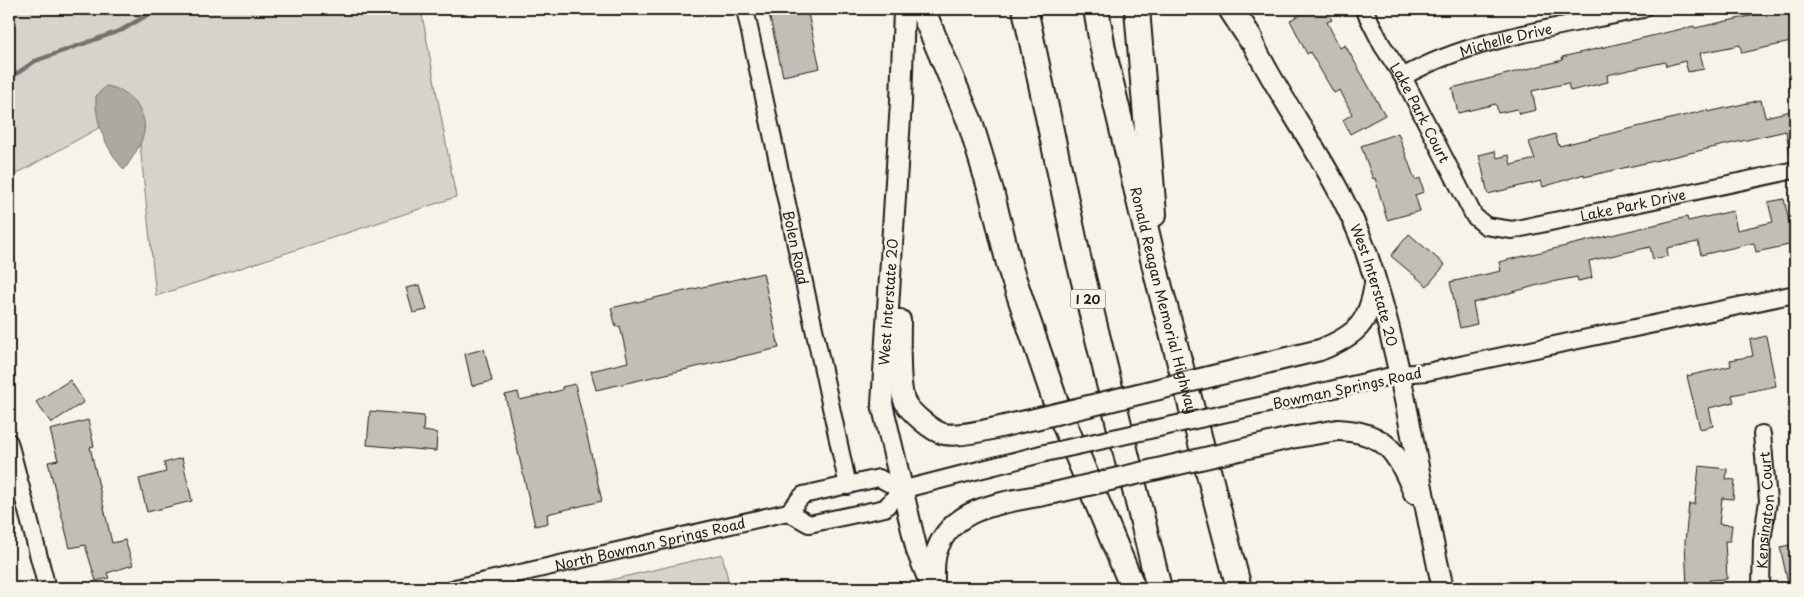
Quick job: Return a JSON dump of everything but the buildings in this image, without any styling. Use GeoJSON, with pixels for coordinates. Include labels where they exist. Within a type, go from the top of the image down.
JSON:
{"type":"FeatureCollection","features":[{"type":"Feature","properties":{"kind":"highway"},"geometry":{"type":"LineString","coordinates":[[922,9],[970,122],[992,191],[1010,268],[1058,409],[1133,588]]}},
{"type":"Feature","properties":{"kind":"highway","name":"I 20"},"geometry":{"type":"LineString","coordinates":[[1025,9],[1078,257],[1159,588]]}},
{"type":"Feature","properties":{"kind":"highway","name":"Ronald Reagan Memorial Highway"},"geometry":{"type":"LineString","coordinates":[[1096,9],[1103,49],[1158,280],[1239,588]]}},
{"type":"Feature","properties":{"kind":"highway"},"geometry":{"type":"LineString","coordinates":[[1137,9],[1158,280]]}},
{"type":"Feature","properties":{"kind":"highway"},"geometry":{"type":"LineString","coordinates":[[1231,9],[1250,38]]}},
{"type":"Feature","properties":{"kind":"main road","name":"West Interstate 20"},"geometry":{"type":"LineString","coordinates":[[904,9],[901,102],[882,404],[917,551],[933,588]]}},
{"type":"Feature","properties":{"kind":"main road","name":"West Interstate 20"},"geometry":{"type":"LineString","coordinates":[[1237,9],[1250,38],[1332,178],[1364,248],[1391,333],[1429,529],[1443,588]]}},
{"type":"Feature","properties":{"kind":"main road"},"geometry":{"type":"LineString","coordinates":[[892,251],[900,299],[900,354],[904,401],[923,422],[944,434],[970,432],[1035,419],[1320,350],[1343,341],[1360,326],[1372,307],[1375,282]]}},
{"type":"Feature","properties":{"kind":"main road"},"geometry":{"type":"LineString","coordinates":[[933,588],[936,551],[954,522],[981,509],[1291,438],[1338,430],[1358,431],[1376,437],[1393,451],[1407,474],[1429,529]]}},
{"type":"Feature","properties":{"kind":"street","name":"Bolen Road"},"geometry":{"type":"LineString","coordinates":[[745,9],[848,486]]}},
{"type":"Feature","properties":{"kind":"street","name":"Lake Park Court"},"geometry":{"type":"LineString","coordinates":[[1364,9],[1382,45],[1403,77],[1474,216]]}},
{"type":"Feature","properties":{"kind":"street","name":"Michelle Drive"},"geometry":{"type":"LineString","coordinates":[[1403,77],[1417,68],[1471,47],[1643,9]]}},
{"type":"Feature","properties":{"kind":"street","name":"Lake Park Drive"},"geometry":{"type":"LineString","coordinates":[[1474,216],[1486,226],[1512,230],[1795,170]]}},
{"type":"Feature","properties":{"kind":"street","name":"Bowman Springs Road"},"geometry":{"type":"LineString","coordinates":[[901,490],[928,485],[1045,453],[1400,374],[1427,372],[1795,294]]}},
{"type":"Feature","properties":{"kind":"street","name":"Kensington Court"},"geometry":{"type":"LineString","coordinates":[[1761,588],[1762,541],[1768,501],[1762,434]]}},
{"type":"Feature","properties":{"kind":"street"},"geometry":{"type":"LineString","coordinates":[[9,442],[47,588]]}},
{"type":"Feature","properties":{"kind":"street"},"geometry":{"type":"LineString","coordinates":[[879,478],[901,490],[885,508],[809,524],[788,512],[802,495],[879,478]]}},
{"type":"Feature","properties":{"kind":"street","name":"North Bowman Springs Road"},"geometry":{"type":"LineString","coordinates":[[455,588],[788,512]]}},
{"type":"Feature","properties":{"kind":"shaded area"},"geometry":{"type":"Polygon","coordinates":[[[9,9],[421,9],[456,197],[156,296],[136,107],[9,178],[9,9]]]}},
{"type":"Feature","properties":{"kind":"shaded area"},"geometry":{"type":"Polygon","coordinates":[[[106,86],[121,91],[128,96],[139,108],[143,116],[144,132],[141,142],[124,170],[107,144],[97,116],[96,96],[106,86]]]}},
{"type":"Feature","properties":{"kind":"shaded area"},"geometry":{"type":"Polygon","coordinates":[[[722,554],[730,588],[576,588],[722,554]]]}},
{"type":"Feature","properties":{"kind":"waterway"},"geometry":{"type":"LineString","coordinates":[[9,79],[35,61],[122,30],[157,9]]}}]}
